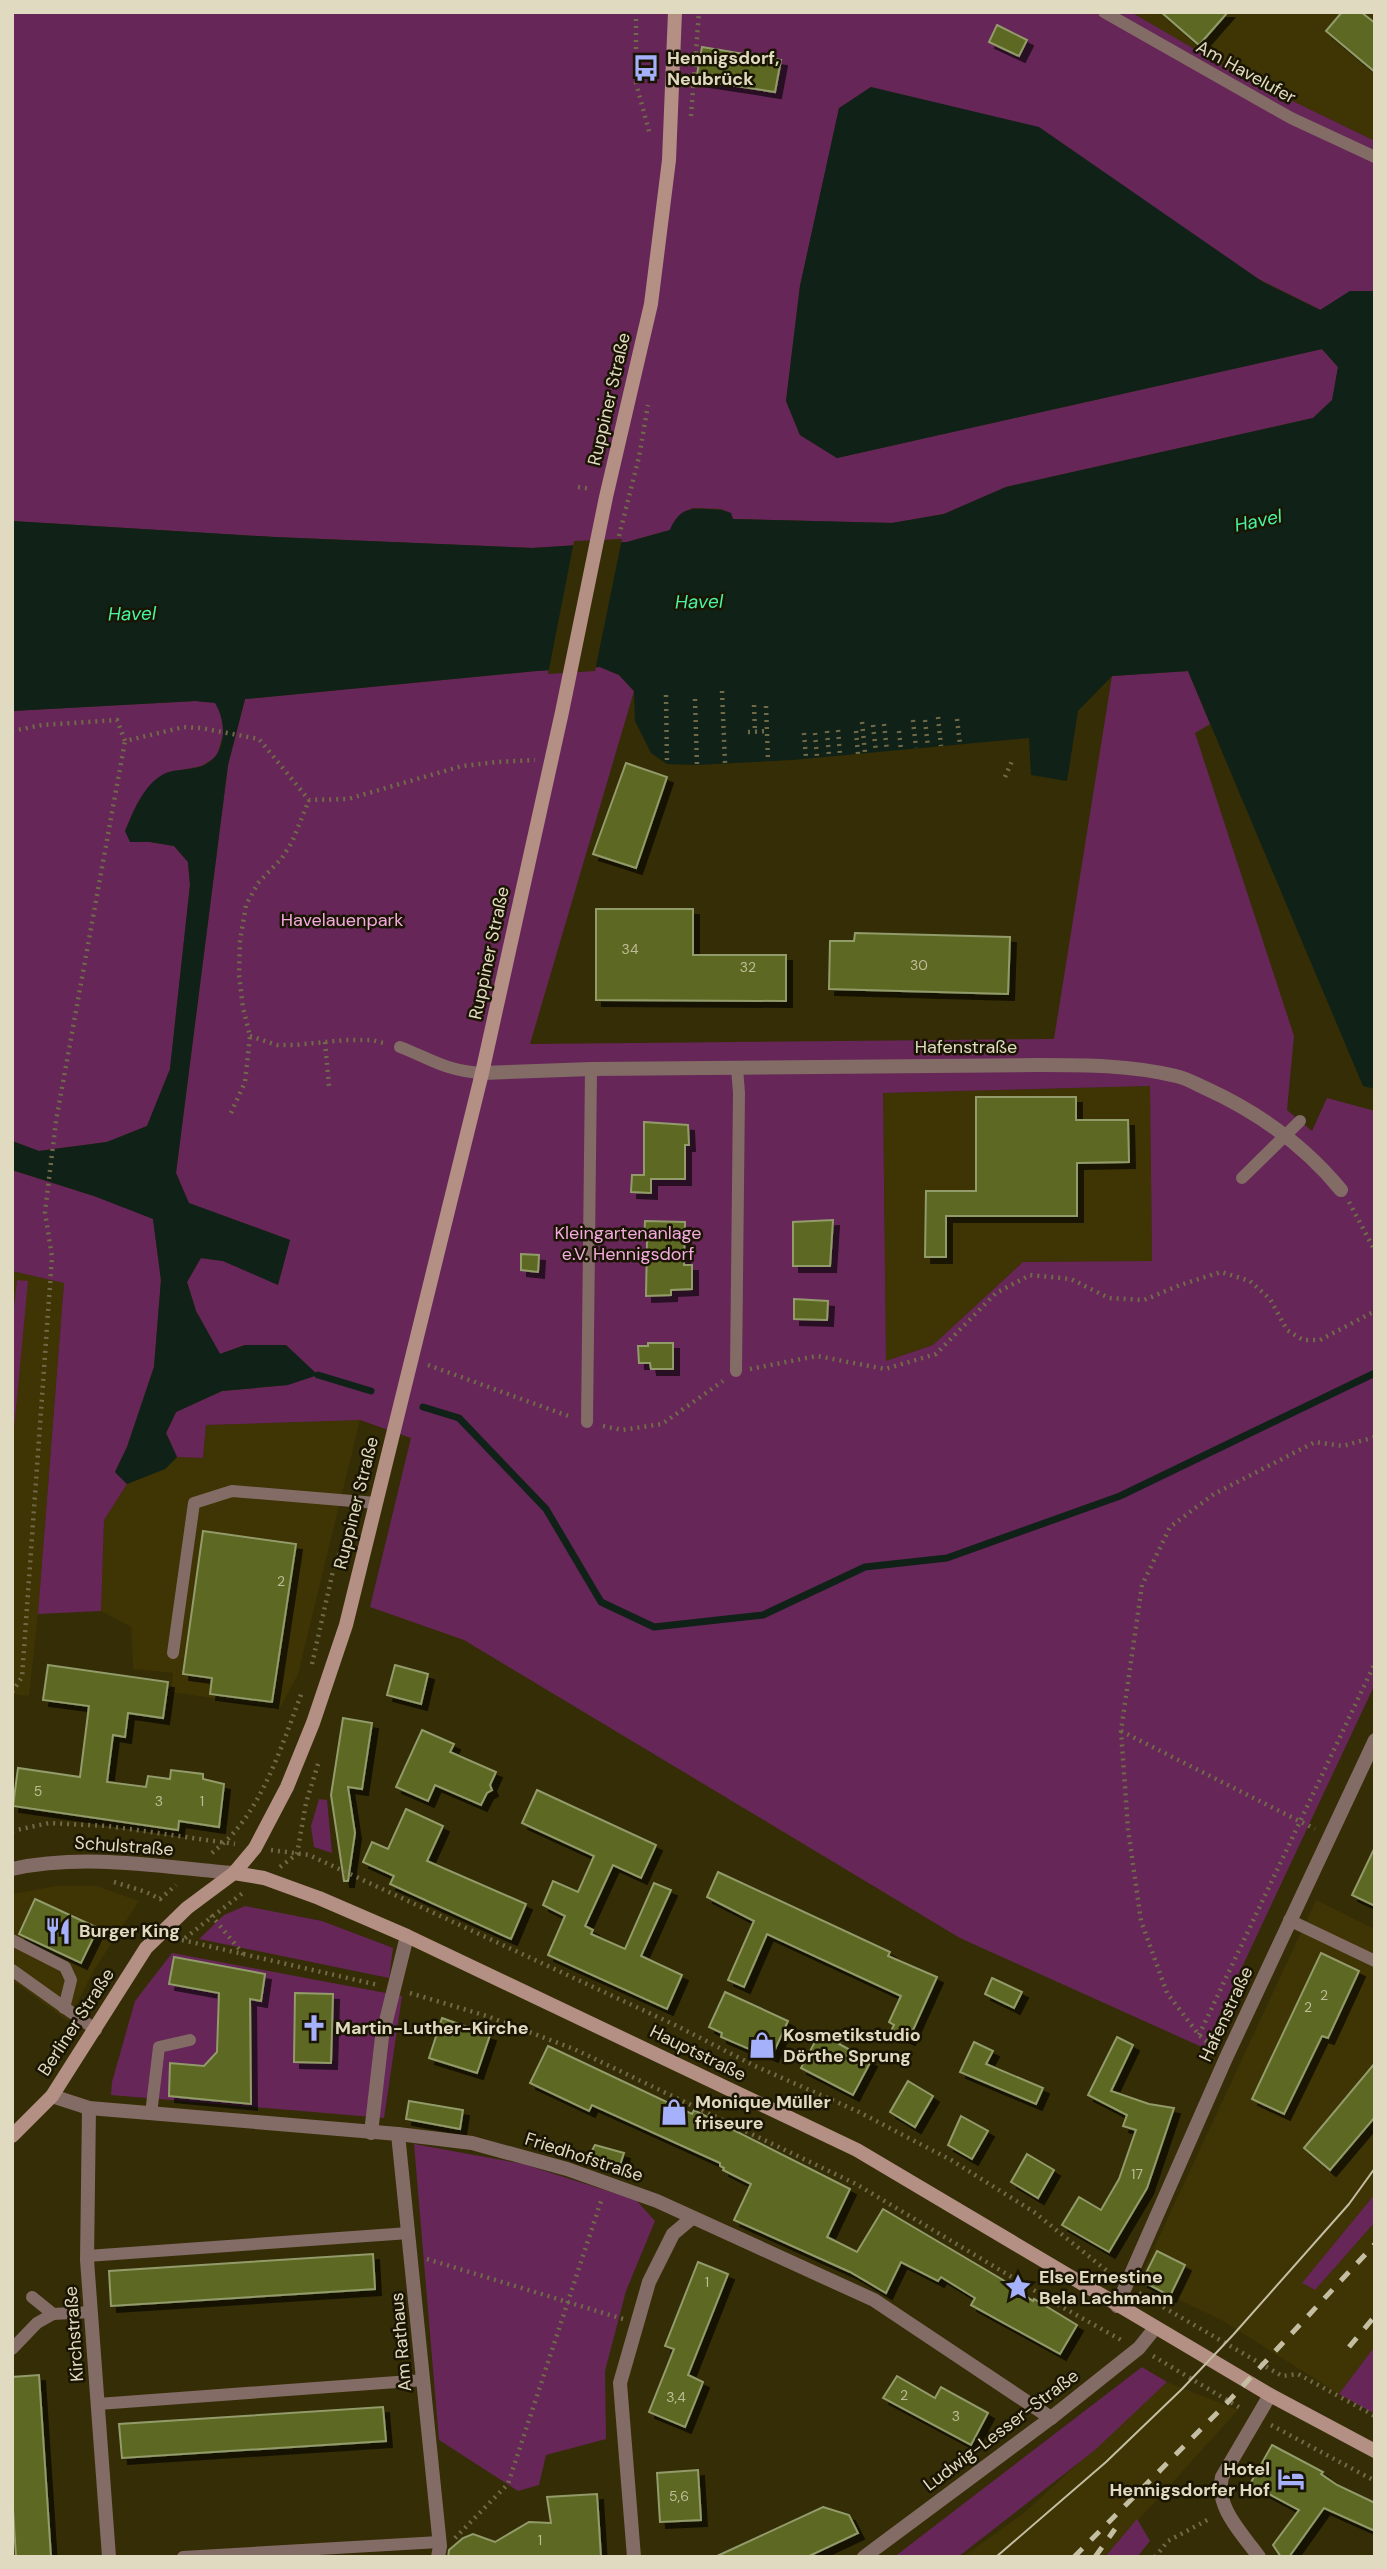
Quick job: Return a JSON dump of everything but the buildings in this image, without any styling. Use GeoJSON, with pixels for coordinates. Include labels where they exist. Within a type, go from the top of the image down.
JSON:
{"type":"FeatureCollection","features":[{"type":"Feature","properties":{"kind":"main road","name":"Ruppiner Straße"},"geometry":{"type":"LineString","coordinates":[[234,1873],[256,1848],[271,1820],[313,1723],[346,1625],[482,1073],[562,712],[606,497],[651,304],[669,160],[675,12]]}},
{"type":"Feature","properties":{"kind":"main road","name":"Hauptstraße"},"geometry":{"type":"LineString","coordinates":[[234,1873],[275,1882],[407,1936],[857,2150],[1270,2395],[1375,2451]]}},
{"type":"Feature","properties":{"kind":"main road","name":"Berliner Straße"},"geometry":{"type":"LineString","coordinates":[[12,2136],[52,2096],[146,1948],[187,1908],[234,1873]]}},
{"type":"Feature","properties":{"kind":"street","name":"Hafenstraße"},"geometry":{"type":"LineString","coordinates":[[482,1073],[591,1069],[1038,1065],[1137,1068],[1179,1076],[1237,1102],[1285,1135],[1321,1166],[1341,1190]]}},
{"type":"Feature","properties":{"kind":"street","name":"Hafenstraße"},"geometry":{"type":"LineString","coordinates":[[1117,2306],[1226,2058],[1375,1740]]}},
{"type":"Feature","properties":{"kind":"street","name":"Schulstraße"},"geometry":{"type":"LineString","coordinates":[[12,1868],[41,1862],[80,1860],[234,1873]]}},
{"type":"Feature","properties":{"kind":"street"},"geometry":{"type":"LineString","coordinates":[[371,2133],[382,2037],[407,1936]]}},
{"type":"Feature","properties":{"kind":"street","name":"Friedhofstraße"},"geometry":{"type":"LineString","coordinates":[[52,2096],[89,2108],[398,2134],[472,2143],[567,2169],[657,2201],[874,2300],[1051,2418]]}},
{"type":"Feature","properties":{"kind":"street","name":"Kirchstraße"},"geometry":{"type":"LineString","coordinates":[[89,2108],[87,2256],[109,2557]]}},
{"type":"Feature","properties":{"kind":"street","name":"Am Rathaus"},"geometry":{"type":"LineString","coordinates":[[398,2134],[439,2548]]}},
{"type":"Feature","properties":{"kind":"street"},"geometry":{"type":"LineString","coordinates":[[634,2557],[620,2383],[649,2282],[673,2234],[692,2218]]}},
{"type":"Feature","properties":{"kind":"street","name":"Ludwig-Lesser-Straße"},"geometry":{"type":"LineString","coordinates":[[864,2557],[1051,2418],[1139,2348],[1155,2328]]}},
{"type":"Feature","properties":{"kind":"street"},"geometry":{"type":"LineString","coordinates":[[1259,2557],[1226,2511],[1218,2491],[1222,2477],[1270,2395]]}},
{"type":"Feature","properties":{"kind":"lane","name":"Am Havelufer"},"geometry":{"type":"LineString","coordinates":[[1104,12],[1292,118],[1375,157]]}},
{"type":"Feature","properties":{"kind":"lane"},"geometry":{"type":"LineString","coordinates":[[400,1047],[432,1063],[464,1072],[482,1073]]}},
{"type":"Feature","properties":{"kind":"lane"},"geometry":{"type":"LineString","coordinates":[[736,1371],[737,1068]]}},
{"type":"Feature","properties":{"kind":"lane"},"geometry":{"type":"LineString","coordinates":[[587,1422],[591,1069]]}},
{"type":"Feature","properties":{"kind":"lane"},"geometry":{"type":"LineString","coordinates":[[1242,1178],[1300,1121]]}},
{"type":"Feature","properties":{"kind":"lane"},"geometry":{"type":"LineString","coordinates":[[173,1653],[194,1503],[232,1491],[376,1503]]}},
{"type":"Feature","properties":{"kind":"lane"},"geometry":{"type":"LineString","coordinates":[[1289,1920],[1375,1961]]}},
{"type":"Feature","properties":{"kind":"lane"},"geometry":{"type":"LineString","coordinates":[[12,1940],[65,1967],[71,1980],[64,2008]]}},
{"type":"Feature","properties":{"kind":"lane"},"geometry":{"type":"LineString","coordinates":[[12,1970],[96,2030]]}},
{"type":"Feature","properties":{"kind":"lane"},"geometry":{"type":"LineString","coordinates":[[151,2113],[159,2047],[190,2040]]}},
{"type":"Feature","properties":{"kind":"lane"},"geometry":{"type":"LineString","coordinates":[[87,2256],[409,2233]]}},
{"type":"Feature","properties":{"kind":"lane"},"geometry":{"type":"LineString","coordinates":[[32,2297],[53,2314]]}},
{"type":"Feature","properties":{"kind":"lane"},"geometry":{"type":"LineString","coordinates":[[12,2349],[37,2323],[53,2314],[91,2312]]}},
{"type":"Feature","properties":{"kind":"lane"},"geometry":{"type":"LineString","coordinates":[[98,2404],[424,2380]]}},
{"type":"Feature","properties":{"kind":"lane"},"geometry":{"type":"LineString","coordinates":[[183,2557],[439,2548]]}},
{"type":"Feature","properties":{"kind":"path"},"geometry":{"type":"LineString","coordinates":[[636,12],[636,83],[650,133],[650,146]]}},
{"type":"Feature","properties":{"kind":"path"},"geometry":{"type":"LineString","coordinates":[[590,497],[594,476]]}},
{"type":"Feature","properties":{"kind":"path"},"geometry":{"type":"LineString","coordinates":[[578,487],[591,489]]}},
{"type":"Feature","properties":{"kind":"path"},"geometry":{"type":"LineString","coordinates":[[722,691],[725,763]]}},
{"type":"Feature","properties":{"kind":"path"},"geometry":{"type":"LineString","coordinates":[[666,695],[667,764]]}},
{"type":"Feature","properties":{"kind":"path"},"geometry":{"type":"LineString","coordinates":[[695,699],[697,765]]}},
{"type":"Feature","properties":{"kind":"path"},"geometry":{"type":"LineString","coordinates":[[754,705],[755,732]]}},
{"type":"Feature","properties":{"kind":"path"},"geometry":{"type":"LineString","coordinates":[[766,706],[768,760]]}},
{"type":"Feature","properties":{"kind":"path"},"geometry":{"type":"LineString","coordinates":[[938,717],[941,746]]}},
{"type":"Feature","properties":{"kind":"path"},"geometry":{"type":"LineString","coordinates":[[957,719],[960,744]]}},
{"type":"Feature","properties":{"kind":"path"},"geometry":{"type":"LineString","coordinates":[[12,731],[42,724],[117,720],[125,741],[57,1121],[45,1212],[52,1257],[22,1677],[12,1692]]}},
{"type":"Feature","properties":{"kind":"path"},"geometry":{"type":"LineString","coordinates":[[913,720],[916,748]]}},
{"type":"Feature","properties":{"kind":"path"},"geometry":{"type":"LineString","coordinates":[[925,720],[928,747]]}},
{"type":"Feature","properties":{"kind":"path"},"geometry":{"type":"LineString","coordinates":[[862,722],[865,753]]}},
{"type":"Feature","properties":{"kind":"path"},"geometry":{"type":"LineString","coordinates":[[884,724],[887,751]]}},
{"type":"Feature","properties":{"kind":"path"},"geometry":{"type":"LineString","coordinates":[[873,725],[876,752]]}},
{"type":"Feature","properties":{"kind":"path"},"geometry":{"type":"LineString","coordinates":[[125,741],[184,727],[258,739],[309,800]]}},
{"type":"Feature","properties":{"kind":"path"},"geometry":{"type":"LineString","coordinates":[[838,730],[840,755]]}},
{"type":"Feature","properties":{"kind":"path"},"geometry":{"type":"LineString","coordinates":[[748,732],[767,731]]}},
{"type":"Feature","properties":{"kind":"path"},"geometry":{"type":"LineString","coordinates":[[827,731],[830,756]]}},
{"type":"Feature","properties":{"kind":"path"},"geometry":{"type":"LineString","coordinates":[[856,731],[858,754]]}},
{"type":"Feature","properties":{"kind":"path"},"geometry":{"type":"LineString","coordinates":[[899,731],[901,750]]}},
{"type":"Feature","properties":{"kind":"path"},"geometry":{"type":"LineString","coordinates":[[804,733],[806,758]]}},
{"type":"Feature","properties":{"kind":"path"},"geometry":{"type":"LineString","coordinates":[[815,733],[817,757]]}},
{"type":"Feature","properties":{"kind":"path"},"geometry":{"type":"LineString","coordinates":[[1005,777],[1013,759]]}},
{"type":"Feature","properties":{"kind":"path"},"geometry":{"type":"LineString","coordinates":[[309,800],[348,799],[463,766],[536,760]]}},
{"type":"Feature","properties":{"kind":"path"},"geometry":{"type":"LineString","coordinates":[[232,1112],[245,1082],[250,1035],[239,975],[240,941],[246,905],[258,883],[282,858],[292,842],[309,800]]}},
{"type":"Feature","properties":{"kind":"path"},"geometry":{"type":"LineString","coordinates":[[250,1035],[276,1045],[372,1040],[400,1047]]}},
{"type":"Feature","properties":{"kind":"path"},"geometry":{"type":"LineString","coordinates":[[325,1042],[329,1086]]}},
{"type":"Feature","properties":{"kind":"path"},"geometry":{"type":"LineString","coordinates":[[1341,1190],[1375,1251]]}},
{"type":"Feature","properties":{"kind":"path"},"geometry":{"type":"LineString","coordinates":[[411,1358],[447,1374],[587,1422],[622,1430],[662,1424],[736,1371],[817,1356],[885,1369],[936,1354],[996,1293],[1030,1275],[1071,1279],[1109,1298],[1144,1300],[1180,1284],[1221,1272],[1250,1280],[1270,1299],[1287,1330],[1303,1340],[1320,1340],[1375,1311]]}},
{"type":"Feature","properties":{"kind":"path"},"geometry":{"type":"LineString","coordinates":[[1226,2058],[1199,2035],[1167,1993],[1141,1921],[1128,1829],[1121,1731],[1142,1585],[1170,1527],[1214,1494],[1315,1442],[1343,1446],[1375,1437]]}},
{"type":"Feature","properties":{"kind":"path"},"geometry":{"type":"LineString","coordinates":[[311,1668],[333,1571],[358,1501]]}},
{"type":"Feature","properties":{"kind":"path"},"geometry":{"type":"LineString","coordinates":[[1199,2035],[1375,1662]]}},
{"type":"Feature","properties":{"kind":"path"},"geometry":{"type":"LineString","coordinates":[[12,1830],[49,1823],[73,1824],[144,1830],[224,1842],[236,1830],[255,1801],[281,1748],[303,1691]]}},
{"type":"Feature","properties":{"kind":"path"},"geometry":{"type":"LineString","coordinates":[[1121,1731],[1328,1836]]}},
{"type":"Feature","properties":{"kind":"path"},"geometry":{"type":"LineString","coordinates":[[309,1855],[676,2025],[754,2066],[857,2110],[951,2160],[1034,2212],[1125,2285],[1282,2376],[1298,2374],[1375,2416]]}},
{"type":"Feature","properties":{"kind":"path"},"geometry":{"type":"LineString","coordinates":[[112,1881],[160,1899]]}},
{"type":"Feature","properties":{"kind":"path"},"geometry":{"type":"LineString","coordinates":[[176,1945],[211,1915],[244,1955]]}},
{"type":"Feature","properties":{"kind":"path"},"geometry":{"type":"LineString","coordinates":[[182,1940],[394,1988],[487,2017],[574,2049],[856,2183],[1062,2307],[1139,2348],[1256,2418],[1375,2481]]}},
{"type":"Feature","properties":{"kind":"path"},"geometry":{"type":"LineString","coordinates":[[439,2548],[449,2544],[508,2484],[607,2183]]}},
{"type":"Feature","properties":{"kind":"path"},"geometry":{"type":"LineString","coordinates":[[411,2254],[637,2323]]}},
{"type":"Feature","properties":{"kind":"path"},"geometry":{"type":"LineString","coordinates":[[1155,2557],[1168,2541],[1226,2511]]}},
{"type":"Feature","properties":{"kind":"shaded area"},"geometry":{"type":"Polygon","coordinates":[[[1131,12],[1375,12],[1375,141],[1239,75],[1131,12]]]}},
{"type":"Feature","properties":{"kind":"shaded area"},"geometry":{"type":"Polygon","coordinates":[[[1150,1086],[1152,1261],[1023,1262],[933,1345],[886,1361],[883,1093],[1150,1086]]]}},
{"type":"Feature","properties":{"kind":"shaded area"},"geometry":{"type":"Polygon","coordinates":[[[12,1271],[64,1282],[29,1696],[12,1694],[12,1271]]]}},
{"type":"Feature","properties":{"kind":"shaded area"},"geometry":{"type":"Polygon","coordinates":[[[360,1420],[298,1674],[280,1708],[171,1692],[173,1673],[133,1669],[131,1627],[101,1611],[104,1520],[127,1484],[165,1469],[177,1457],[203,1458],[206,1425],[360,1420]]]}},
{"type":"Feature","properties":{"kind":"shaded area"},"geometry":{"type":"Polygon","coordinates":[[[55,1886],[97,1886],[139,1901],[94,1970],[68,2021],[12,1980],[12,1894],[55,1886]]]}},
{"type":"Feature","properties":{"kind":"shaded area"},"geometry":{"type":"Polygon","coordinates":[[[1316,1900],[1375,1929],[1375,2194],[1303,2283],[1315,2290],[1375,2222],[1375,2346],[1339,2394],[1223,2321],[1139,2280],[1316,1900]]]}},
{"type":"Feature","properties":{"kind":"shaded area"},"geometry":{"type":"Polygon","coordinates":[[[1167,2382],[1238,2410],[1105,2557],[963,2557],[1025,2512],[1167,2382]]]}},
{"type":"Feature","properties":{"kind":"green space"},"geometry":{"type":"Polygon","coordinates":[[[12,12],[1131,12],[1239,75],[1375,141],[1375,293],[1350,291],[1321,310],[871,87],[839,109],[800,286],[786,401],[800,435],[837,458],[1322,349],[1338,367],[1333,400],[1313,418],[1006,487],[944,514],[892,523],[733,519],[722,509],[692,508],[674,522],[670,530],[627,542],[532,548],[274,537],[12,521],[12,12]]]}},
{"type":"Feature","properties":{"kind":"green space"},"geometry":{"type":"Polygon","coordinates":[[[600,667],[619,675],[634,691],[530,1044],[1054,1039],[1112,676],[1188,671],[1210,724],[1195,733],[1294,1036],[1287,1110],[1312,1131],[1327,1098],[1375,1111],[1375,1684],[1204,2048],[960,1938],[464,1640],[370,1607],[411,1438],[360,1420],[206,1425],[203,1458],[177,1457],[166,1433],[176,1412],[222,1391],[288,1385],[245,1345],[220,1354],[196,1311],[187,1282],[200,1258],[223,1261],[278,1284],[290,1240],[188,1203],[176,1173],[228,765],[245,699],[600,667]],[[1150,1086],[883,1093],[886,1361],[933,1345],[1023,1262],[1152,1261],[1150,1086]]]}},
{"type":"Feature","properties":{"kind":"green space"},"geometry":{"type":"Polygon","coordinates":[[[215,702],[222,714],[225,727],[217,756],[202,766],[166,773],[149,786],[137,804],[130,842],[174,846],[188,862],[190,885],[170,1069],[147,1126],[107,1142],[39,1151],[12,1141],[12,711],[215,702]]]}},
{"type":"Feature","properties":{"kind":"green space"},"geometry":{"type":"Polygon","coordinates":[[[12,1170],[153,1218],[161,1280],[154,1367],[127,1447],[115,1472],[127,1484],[104,1520],[101,1611],[38,1614],[64,1283],[12,1271],[12,1170]]]}},
{"type":"Feature","properties":{"kind":"green space"},"geometry":{"type":"Polygon","coordinates":[[[17,1280],[28,1281],[12,1450],[12,1327],[17,1280]]]}},
{"type":"Feature","properties":{"kind":"green space"},"geometry":{"type":"Polygon","coordinates":[[[319,1799],[327,1800],[332,1853],[314,1847],[311,1826],[319,1799]]]}},
{"type":"Feature","properties":{"kind":"green space"},"geometry":{"type":"Polygon","coordinates":[[[245,1906],[322,1921],[393,1948],[389,1978],[199,1939],[224,1915],[245,1906]]]}},
{"type":"Feature","properties":{"kind":"green space"},"geometry":{"type":"Polygon","coordinates":[[[172,1953],[402,1996],[384,2118],[111,2095],[112,2082],[135,2001],[172,1953]]]}},
{"type":"Feature","properties":{"kind":"green space"},"geometry":{"type":"Polygon","coordinates":[[[414,2144],[523,2164],[636,2200],[655,2221],[626,2291],[605,2371],[606,2439],[546,2455],[539,2485],[518,2491],[439,2440],[414,2144]]]}},
{"type":"Feature","properties":{"kind":"green space"},"geometry":{"type":"Polygon","coordinates":[[[1375,2194],[1375,2222],[1315,2290],[1302,2283],[1375,2194]]]}},
{"type":"Feature","properties":{"kind":"green space"},"geometry":{"type":"Polygon","coordinates":[[[1375,2346],[1375,2414],[1339,2394],[1375,2346]]]}},
{"type":"Feature","properties":{"kind":"green space"},"geometry":{"type":"Polygon","coordinates":[[[1142,2367],[1167,2382],[1095,2450],[958,2557],[894,2557],[1142,2367]]]}},
{"type":"Feature","properties":{"kind":"green space"},"geometry":{"type":"Polygon","coordinates":[[[1137,2519],[1150,2541],[1137,2557],[1105,2557],[1137,2519]]]}},
{"type":"Feature","properties":{"kind":"water","name":"Havel"},"geometry":{"type":"Polygon","coordinates":[[[871,87],[1039,127],[1263,282],[1320,310],[1350,291],[1374,291],[1375,1089],[1363,1086],[1188,671],[1112,676],[1078,711],[1067,781],[1031,775],[1029,738],[792,760],[667,764],[651,753],[635,721],[634,691],[619,675],[600,667],[245,699],[228,765],[176,1173],[189,1203],[290,1240],[278,1285],[223,1261],[201,1258],[187,1282],[196,1311],[220,1354],[245,1345],[286,1345],[318,1375],[288,1385],[222,1391],[176,1412],[166,1433],[177,1457],[165,1469],[127,1484],[115,1472],[127,1447],[154,1367],[161,1280],[153,1219],[94,1196],[12,1170],[12,1141],[39,1151],[107,1142],[147,1126],[170,1069],[190,885],[188,862],[174,846],[130,842],[125,831],[141,798],[158,778],[166,773],[199,767],[215,757],[222,740],[222,721],[215,703],[195,701],[12,711],[12,521],[274,537],[532,548],[627,542],[670,530],[680,514],[694,509],[725,511],[731,513],[733,519],[892,523],[944,514],[1006,487],[1313,418],[1332,400],[1338,367],[1322,349],[837,458],[800,435],[786,401],[800,286],[839,108],[871,87]]]}},
{"type":"Feature","properties":{"kind":"pier"},"geometry":{"type":"Polygon","coordinates":[[[622,539],[595,671],[548,674],[574,541],[622,539]]]}},
{"type":"Feature","properties":{"kind":"waterway"},"geometry":{"type":"LineString","coordinates":[[423,1407],[459,1418],[546,1509],[601,1602],[654,1627],[763,1615],[865,1567],[947,1558],[1120,1496],[1375,1373]]}},
{"type":"Feature","properties":{"kind":"waterway"},"geometry":{"type":"LineString","coordinates":[[318,1375],[371,1391]]}},
{"type":"Feature","properties":{"kind":"tram line"},"geometry":{"type":"LineString","coordinates":[[996,2557],[1106,2462],[1182,2389],[1349,2204],[1375,2168]]}},
{"type":"Feature","properties":{"kind":"railway"},"geometry":{"type":"LineString","coordinates":[[1074,2557],[1226,2404],[1375,2244]]}},
{"type":"Feature","properties":{"kind":"railway"},"geometry":{"type":"LineString","coordinates":[[1349,2347],[1375,2316]]}},
{"type":"Feature","properties":{"kind":"railway"},"geometry":{"type":"LineString","coordinates":[[1095,2557],[1115,2529]]}},
{"type":"Feature","properties":{"kind":"place","name":"Hennigsdorf, Neubrück"},"geometry":{"type":"Point","coordinates":[646,68]}},
{"type":"Feature","properties":{"kind":"place","name":"Burger King"},"geometry":{"type":"Point","coordinates":[58,1931]}},
{"type":"Feature","properties":{"kind":"place","name":"Martin-Luther-Kirche"},"geometry":{"type":"Point","coordinates":[314,2028]}},
{"type":"Feature","properties":{"kind":"place","name":"Kosmetikstudio Dörthe Sprung"},"geometry":{"type":"Point","coordinates":[762,2045]}},
{"type":"Feature","properties":{"kind":"place","name":"Monique Müller friseure"},"geometry":{"type":"Point","coordinates":[674,2112]}},
{"type":"Feature","properties":{"kind":"place","name":"Else Ernestine Bela Lachmann"},"geometry":{"type":"Point","coordinates":[1018,2287]}},
{"type":"Feature","properties":{"kind":"place","name":"Hotel Hennigsdorfer Hof"},"geometry":{"type":"Point","coordinates":[1291,2479]}},
{"type":"Feature","properties":{"kind":"park label","name":"Havelauenpark"},"geometry":{"type":"Point","coordinates":[342,920]}},
{"type":"Feature","properties":{"kind":"park label","name":"Kleingartenanlage e.V. Hennigsdorf"},"geometry":{"type":"Point","coordinates":[628,1243]}}]}
